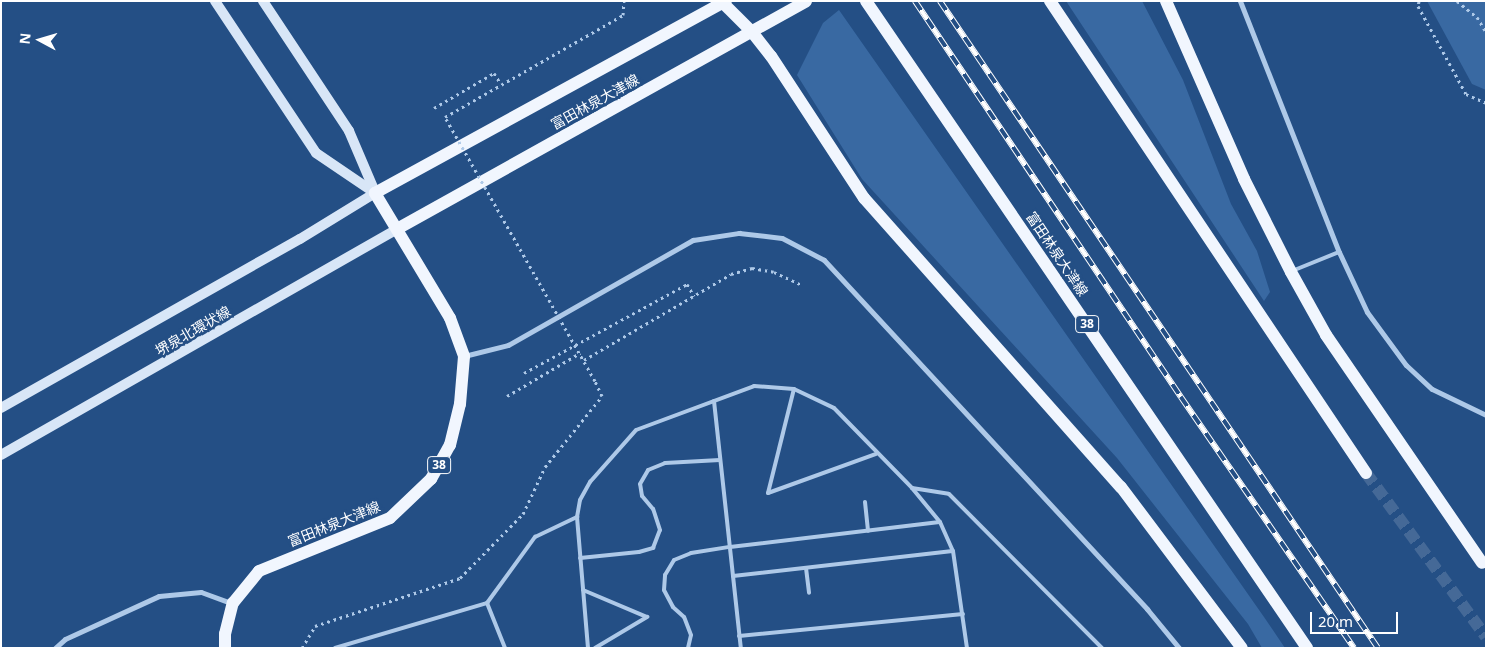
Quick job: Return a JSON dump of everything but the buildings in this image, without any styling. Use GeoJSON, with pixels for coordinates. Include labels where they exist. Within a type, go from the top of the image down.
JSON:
{"type":"FeatureCollection","features":[{"type":"Feature","properties":{"kind":"main road"},"geometry":{"type":"LineString","coordinates":[[215,1],[316,153],[375,193]]}},
{"type":"Feature","properties":{"kind":"main road"},"geometry":{"type":"LineString","coordinates":[[263,1],[349,131],[375,193]]}},
{"type":"Feature","properties":{"kind":"main road","name":"富田林泉大津線"},"geometry":{"type":"LineString","coordinates":[[397,229],[806,1]]}},
{"type":"Feature","properties":{"kind":"main road","name":"富田林泉大津線"},"geometry":{"type":"LineString","coordinates":[[866,1],[1307,648]]}},
{"type":"Feature","properties":{"kind":"main road"},"geometry":{"type":"LineString","coordinates":[[1050,1],[1366,473]]}},
{"type":"Feature","properties":{"kind":"main road"},"geometry":{"type":"LineString","coordinates":[[1166,1],[1244,179],[1291,272],[1326,334],[1482,563]]}},
{"type":"Feature","properties":{"kind":"main road"},"geometry":{"type":"LineString","coordinates":[[723,2],[752,32],[771,56],[864,198],[1121,487],[1242,648]]}},
{"type":"Feature","properties":{"kind":"main road","name":"富田林泉大津線"},"geometry":{"type":"LineString","coordinates":[[225,648],[225,634],[234,604],[259,571],[390,518],[430,480],[450,445],[460,404],[464,356],[450,318],[375,193],[723,2]]}},
{"type":"Feature","properties":{"kind":"main road","name":"堺泉北環状線"},"geometry":{"type":"LineString","coordinates":[[1,408],[300,239],[375,193]]}},
{"type":"Feature","properties":{"kind":"main road","name":"堺泉北環状線"},"geometry":{"type":"LineString","coordinates":[[1,455],[397,229]]}},
{"type":"Feature","properties":{"kind":"street"},"geometry":{"type":"LineString","coordinates":[[1240,1],[1339,252],[1367,312],[1406,365],[1432,389],[1486,416]]}},
{"type":"Feature","properties":{"kind":"street"},"geometry":{"type":"LineString","coordinates":[[464,356],[508,344],[693,240],[739,232],[782,238],[824,260],[1147,609],[1180,648]]}},
{"type":"Feature","properties":{"kind":"street"},"geometry":{"type":"LineString","coordinates":[[55,648],[65,639],[159,596],[201,592],[234,604]]}},
{"type":"Feature","properties":{"kind":"lane"},"geometry":{"type":"LineString","coordinates":[[1291,272],[1339,252]]}},
{"type":"Feature","properties":{"kind":"lane"},"geometry":{"type":"LineString","coordinates":[[588,648],[577,517],[580,500],[590,482],[636,430],[754,386],[794,390],[834,408],[876,454],[912,488],[940,522],[953,551],[967,648]]}},
{"type":"Feature","properties":{"kind":"lane"},"geometry":{"type":"LineString","coordinates":[[794,390],[768,493],[876,454]]}},
{"type":"Feature","properties":{"kind":"lane"},"geometry":{"type":"LineString","coordinates":[[714,401],[741,648]]}},
{"type":"Feature","properties":{"kind":"lane"},"geometry":{"type":"LineString","coordinates":[[580,558],[638,552],[653,548],[660,530],[653,509],[642,496],[640,484],[648,470],[666,463],[720,460]]}},
{"type":"Feature","properties":{"kind":"lane"},"geometry":{"type":"LineString","coordinates":[[912,488],[949,494],[1102,648]]}},
{"type":"Feature","properties":{"kind":"lane"},"geometry":{"type":"LineString","coordinates":[[865,502],[868,531]]}},
{"type":"Feature","properties":{"kind":"lane"},"geometry":{"type":"LineString","coordinates":[[336,648],[487,603],[535,537],[577,517]]}},
{"type":"Feature","properties":{"kind":"lane"},"geometry":{"type":"LineString","coordinates":[[688,648],[691,635],[684,617],[673,606],[664,590],[665,575],[674,560],[690,553],[730,547],[940,522]]}},
{"type":"Feature","properties":{"kind":"lane"},"geometry":{"type":"LineString","coordinates":[[733,576],[953,551]]}},
{"type":"Feature","properties":{"kind":"lane"},"geometry":{"type":"LineString","coordinates":[[806,568],[809,593]]}},
{"type":"Feature","properties":{"kind":"lane"},"geometry":{"type":"LineString","coordinates":[[584,590],[647,617],[595,648]]}},
{"type":"Feature","properties":{"kind":"lane"},"geometry":{"type":"LineString","coordinates":[[487,603],[505,648]]}},
{"type":"Feature","properties":{"kind":"lane"},"geometry":{"type":"LineString","coordinates":[[739,636],[962,614]]}},
{"type":"Feature","properties":{"kind":"path"},"geometry":{"type":"LineString","coordinates":[[302,648],[315,626],[460,578],[523,514],[545,467],[602,396],[584,360],[445,116],[623,15],[624,1]]}},
{"type":"Feature","properties":{"kind":"path"},"geometry":{"type":"LineString","coordinates":[[1419,1],[1418,6],[1466,94],[1486,103]]}},
{"type":"Feature","properties":{"kind":"path"},"geometry":{"type":"LineString","coordinates":[[1457,1],[1477,17],[1486,32]]}},
{"type":"Feature","properties":{"kind":"path"},"geometry":{"type":"LineString","coordinates":[[434,108],[494,72],[501,84]]}},
{"type":"Feature","properties":{"kind":"path"},"geometry":{"type":"LineString","coordinates":[[584,360],[730,274],[752,268],[774,272],[800,284]]}},
{"type":"Feature","properties":{"kind":"path"},"geometry":{"type":"LineString","coordinates":[[524,373],[687,284],[694,296]]}},
{"type":"Feature","properties":{"kind":"path"},"geometry":{"type":"LineString","coordinates":[[507,396],[580,353]]}},
{"type":"Feature","properties":{"kind":"shaded area"},"geometry":{"type":"Polygon","coordinates":[[[1066,1],[1142,1],[1183,80],[1231,204],[1257,251],[1270,292],[1264,301],[1066,1]]]}},
{"type":"Feature","properties":{"kind":"shaded area"},"geometry":{"type":"Polygon","coordinates":[[[1427,1],[1486,1],[1486,90],[1472,84],[1427,1]]]}},
{"type":"Feature","properties":{"kind":"shaded area"},"geometry":{"type":"Polygon","coordinates":[[[839,10],[1285,648],[1262,648],[1248,624],[1117,458],[862,179],[797,75],[823,23],[839,10]]]}},
{"type":"Feature","properties":{"kind":"tunnel"},"geometry":{"type":"LineString","coordinates":[[1366,473],[1486,637]]}},
{"type":"Feature","properties":{"kind":"railway"},"geometry":{"type":"LineString","coordinates":[[915,1],[1181,397],[1354,648]]}},
{"type":"Feature","properties":{"kind":"railway"},"geometry":{"type":"LineString","coordinates":[[940,1],[1378,648]]}}]}
